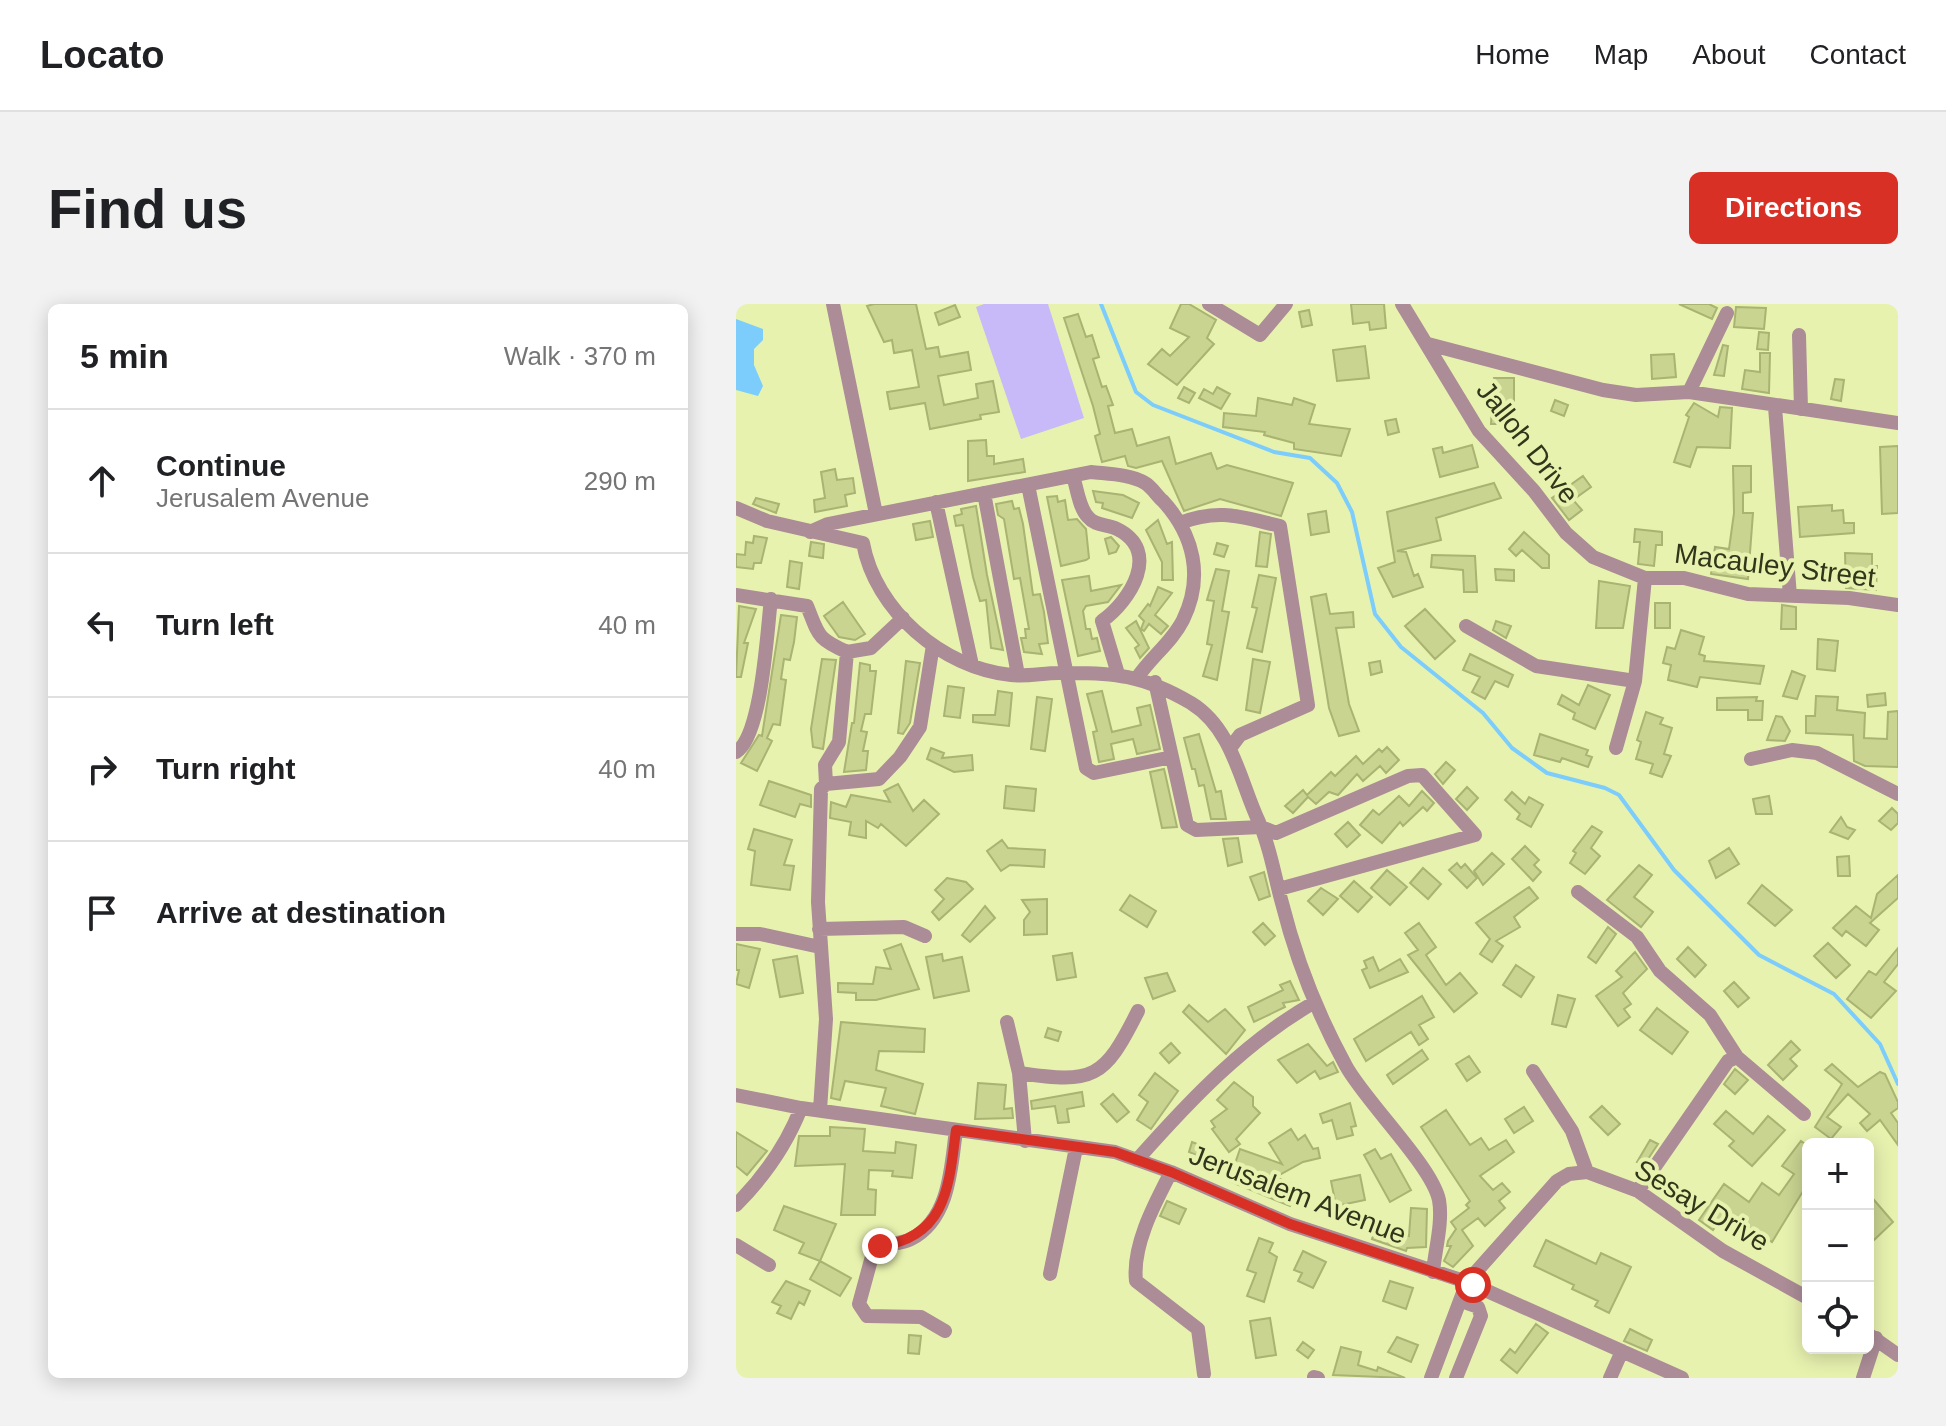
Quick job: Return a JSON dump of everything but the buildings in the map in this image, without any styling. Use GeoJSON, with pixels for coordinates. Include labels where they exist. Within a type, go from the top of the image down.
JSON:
{"type":"FeatureCollection","features":[{"type":"Feature","properties":{"kind":"street"},"geometry":{"type":"LineString","coordinates":[[833,304],[876,514]]}},
{"type":"Feature","properties":{"kind":"street"},"geometry":{"type":"LineString","coordinates":[[1209,304],[1260,335],[1286,304]]}},
{"type":"Feature","properties":{"kind":"street","name":"Jalloh Drive"},"geometry":{"type":"LineString","coordinates":[[1402,304],[1479,431],[1534,491],[1566,533],[1593,557],[1645,578]]}},
{"type":"Feature","properties":{"kind":"street"},"geometry":{"type":"LineString","coordinates":[[1689,392],[1727,313]]}},
{"type":"Feature","properties":{"kind":"street"},"geometry":{"type":"LineString","coordinates":[[1799,335],[1801,409]]}},
{"type":"Feature","properties":{"kind":"street"},"geometry":{"type":"LineString","coordinates":[[1428,344],[1603,390],[1636,395],[1689,392],[1898,423]]}},
{"type":"Feature","properties":{"kind":"street"},"geometry":{"type":"LineString","coordinates":[[1775,407],[1790,596]]}},
{"type":"Feature","properties":{"kind":"street"},"geometry":{"type":"LineString","coordinates":[[810,532],[828,524],[1091,472],[1124,476],[1146,484],[1180,523],[1189,539],[1195,565],[1194,590],[1183,621],[1137,678]]}},
{"type":"Feature","properties":{"kind":"street"},"geometry":{"type":"LineString","coordinates":[[1073,476],[1084,514],[1092,522],[1116,529],[1131,539],[1137,556],[1139,571],[1134,588],[1118,609],[1102,621],[1118,674]]}},
{"type":"Feature","properties":{"kind":"street"},"geometry":{"type":"LineString","coordinates":[[1028,485],[1064,673],[1086,768],[1094,773],[1172,757]]}},
{"type":"Feature","properties":{"kind":"street"},"geometry":{"type":"LineString","coordinates":[[984,493],[1018,675]]}},
{"type":"Feature","properties":{"kind":"street"},"geometry":{"type":"LineString","coordinates":[[936,502],[972,665]]}},
{"type":"Feature","properties":{"kind":"street"},"geometry":{"type":"LineString","coordinates":[[736,509],[767,521],[863,543],[867,565],[889,603],[933,645],[972,665],[1018,675],[1118,674],[1155,682],[1196,706],[1231,747],[1271,848],[1279,889],[1315,1002],[1356,1083],[1410,1153],[1439,1198],[1433,1272]]}},
{"type":"Feature","properties":{"kind":"street"},"geometry":{"type":"LineString","coordinates":[[1180,523],[1204,514],[1224,513],[1280,526],[1308,705],[1240,735],[1231,747]]}},
{"type":"Feature","properties":{"kind":"street"},"geometry":{"type":"LineString","coordinates":[[1616,748],[1635,681],[1645,578]]}},
{"type":"Feature","properties":{"kind":"street","name":"Macauley Street"},"geometry":{"type":"LineString","coordinates":[[1645,578],[1684,578],[1748,594],[1849,598],[1898,605]]}},
{"type":"Feature","properties":{"kind":"street"},"geometry":{"type":"LineString","coordinates":[[736,595],[807,606],[815,631],[823,641],[847,652],[871,648],[903,618]]}},
{"type":"Feature","properties":{"kind":"street"},"geometry":{"type":"LineString","coordinates":[[736,752],[744,747],[755,718],[771,599]]}},
{"type":"Feature","properties":{"kind":"street"},"geometry":{"type":"LineString","coordinates":[[1466,626],[1536,666],[1635,681]]}},
{"type":"Feature","properties":{"kind":"street"},"geometry":{"type":"LineString","coordinates":[[820,1110],[826,1019],[819,929],[821,789],[826,784],[879,779],[900,757],[920,727],[933,645]]}},
{"type":"Feature","properties":{"kind":"street"},"geometry":{"type":"LineString","coordinates":[[826,784],[825,765],[839,742],[847,652]]}},
{"type":"Feature","properties":{"kind":"street"},"geometry":{"type":"LineString","coordinates":[[1155,682],[1187,825],[1211,831],[1261,827],[1276,833],[1408,776],[1422,775],[1475,835],[1279,889]]}},
{"type":"Feature","properties":{"kind":"street"},"geometry":{"type":"LineString","coordinates":[[1751,759],[1792,750],[1817,753],[1898,794]]}},
{"type":"Feature","properties":{"kind":"street"},"geometry":{"type":"LineString","coordinates":[[1578,892],[1637,937],[1660,971],[1710,1015],[1737,1057],[1804,1114]]}},
{"type":"Feature","properties":{"kind":"street"},"geometry":{"type":"LineString","coordinates":[[819,929],[904,927],[925,936]]}},
{"type":"Feature","properties":{"kind":"street"},"geometry":{"type":"LineString","coordinates":[[736,934],[760,934],[820,947]]}},
{"type":"Feature","properties":{"kind":"street"},"geometry":{"type":"LineString","coordinates":[[1137,1160],[1181,1110],[1263,1034],[1315,1002]]}},
{"type":"Feature","properties":{"kind":"street"},"geometry":{"type":"LineString","coordinates":[[1019,1073],[1075,1080],[1108,1064],[1138,1011]]}},
{"type":"Feature","properties":{"kind":"street"},"geometry":{"type":"LineString","coordinates":[[1007,1022],[1019,1073],[1025,1141]]}},
{"type":"Feature","properties":{"kind":"street"},"geometry":{"type":"LineString","coordinates":[[1638,1191],[1715,1077],[1728,1061],[1737,1057]]}},
{"type":"Feature","properties":{"kind":"street"},"geometry":{"type":"LineString","coordinates":[[1431,1378],[1467,1282],[1557,1181],[1569,1174],[1587,1172],[1572,1131],[1533,1071]]}},
{"type":"Feature","properties":{"kind":"street","name":"Jerusalem Avenue"},"geometry":{"type":"LineString","coordinates":[[736,1095],[801,1108],[1115,1152],[1171,1172],[1290,1224],[1467,1282],[1682,1378]]}},
{"type":"Feature","properties":{"kind":"street"},"geometry":{"type":"LineString","coordinates":[[736,1205],[771,1167],[790,1137],[801,1108]]}},
{"type":"Feature","properties":{"kind":"street"},"geometry":{"type":"LineString","coordinates":[[945,1331],[921,1317],[867,1316],[859,1304],[874,1249],[911,1239],[941,1205],[948,1186],[956,1130]]}},
{"type":"Feature","properties":{"kind":"street"},"geometry":{"type":"LineString","coordinates":[[1050,1274],[1076,1148]]}},
{"type":"Feature","properties":{"kind":"street"},"geometry":{"type":"LineString","coordinates":[[1171,1172],[1153,1205],[1135,1269],[1136,1281],[1198,1329],[1204,1374]]}},
{"type":"Feature","properties":{"kind":"street","name":"Sesay Drive"},"geometry":{"type":"LineString","coordinates":[[1587,1172],[1638,1191],[1723,1251],[1802,1295]]}},
{"type":"Feature","properties":{"kind":"street"},"geometry":{"type":"LineString","coordinates":[[736,1245],[769,1265]]}},
{"type":"Feature","properties":{"kind":"street"},"geometry":{"type":"LineString","coordinates":[[1456,1378],[1481,1316],[1478,1307],[1461,1301]]}},
{"type":"Feature","properties":{"kind":"street"},"geometry":{"type":"LineString","coordinates":[[1874,1337],[1898,1355]]}},
{"type":"Feature","properties":{"kind":"street"},"geometry":{"type":"LineString","coordinates":[[1610,1378],[1622,1351]]}},
{"type":"Feature","properties":{"kind":"street"},"geometry":{"type":"LineString","coordinates":[[1863,1378],[1868,1354]]}},
{"type":"Feature","properties":{"kind":"shaded area"},"geometry":{"type":"Polygon","coordinates":[[[984,304],[1048,304],[1084,418],[1021,439],[976,307],[984,304]]]}},
{"type":"Feature","properties":{"kind":"water"},"geometry":{"type":"Polygon","coordinates":[[[736,319],[763,329],[763,340],[754,349],[754,365],[763,386],[758,396],[736,390],[736,319]]]}},
{"type":"Feature","properties":{"kind":"waterway"},"geometry":{"type":"LineString","coordinates":[[1101,304],[1136,392],[1153,405],[1274,452],[1310,458],[1337,483],[1352,512],[1375,614],[1401,647],[1483,713],[1512,748],[1547,773],[1605,788],[1619,795],[1674,870],[1759,955],[1834,994],[1880,1044],[1898,1084]]}},
{"type":"Feature","properties":{"kind":"route"},"geometry":{"type":"LineString","coordinates":[[880,1246],[911,1239],[941,1205],[948,1186],[956,1130],[1115,1152],[1171,1172],[1290,1224],[1473,1285]]}}]}
